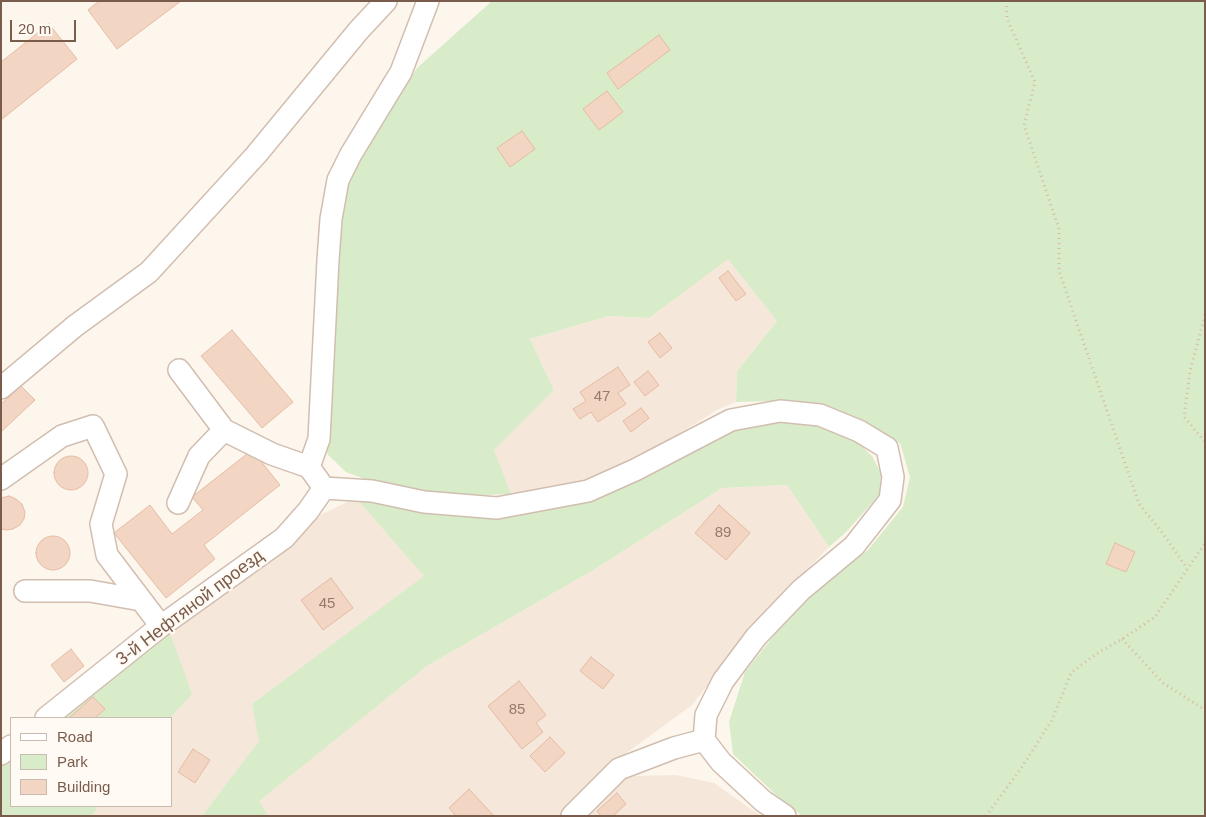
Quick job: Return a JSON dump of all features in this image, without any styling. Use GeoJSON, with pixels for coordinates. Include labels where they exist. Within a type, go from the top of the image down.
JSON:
{"type":"FeatureCollection","features":[{"type":"Feature","properties":{"kind":"street"},"geometry":{"type":"LineString","coordinates":[[1,388],[74,326],[149,272],[256,155],[359,30],[386,1]]}},
{"type":"Feature","properties":{"kind":"street"},"geometry":{"type":"LineString","coordinates":[[309,467],[319,439],[331,219],[338,180],[351,154],[400,72],[428,1]]}},
{"type":"Feature","properties":{"kind":"street"},"geometry":{"type":"LineString","coordinates":[[179,370],[224,430],[272,454],[309,467],[324,488],[372,491],[424,502],[497,508],[588,491],[636,470],[731,420],[780,411],[820,415],[859,431],[887,448],[893,477],[890,500],[854,546],[801,590],[756,636],[723,681],[706,715],[704,740],[721,762],[763,801],[785,816]]}},
{"type":"Feature","properties":{"kind":"street"},"geometry":{"type":"LineString","coordinates":[[1,479],[62,436],[93,426],[116,474],[101,524],[107,555],[161,626]]}},
{"type":"Feature","properties":{"kind":"street"},"geometry":{"type":"LineString","coordinates":[[178,503],[199,456],[224,430]]}},
{"type":"Feature","properties":{"kind":"street","name":"3-й Нефтяной проезд"},"geometry":{"type":"LineString","coordinates":[[47,717],[161,626],[284,538],[324,488]]}},
{"type":"Feature","properties":{"kind":"street"},"geometry":{"type":"LineString","coordinates":[[25,591],[90,591],[141,600]]}},
{"type":"Feature","properties":{"kind":"street"},"geometry":{"type":"LineString","coordinates":[[572,816],[619,769],[674,748],[704,740]]}},
{"type":"Feature","properties":{"kind":"path"},"geometry":{"type":"LineString","coordinates":[[1006,1],[1007,20],[1035,82],[1024,125],[1059,229],[1058,270],[1139,504],[1187,568]]}},
{"type":"Feature","properties":{"kind":"path"},"geometry":{"type":"LineString","coordinates":[[1205,314],[1190,371],[1184,416],[1205,442]]}},
{"type":"Feature","properties":{"kind":"path"},"geometry":{"type":"LineString","coordinates":[[986,816],[1022,767],[1052,720],[1071,673],[1096,654],[1156,617],[1205,542]]}},
{"type":"Feature","properties":{"kind":"path"},"geometry":{"type":"LineString","coordinates":[[1122,639],[1163,683],[1205,710]]}},
{"type":"Feature","properties":{"kind":"shaded area"},"geometry":{"type":"Polygon","coordinates":[[[728,258],[777,321],[737,371],[736,402],[719,409],[631,463],[587,483],[511,494],[493,450],[554,390],[530,339],[609,316],[649,318],[728,258]]]}},
{"type":"Feature","properties":{"kind":"shaded area"},"geometry":{"type":"Polygon","coordinates":[[[787,485],[829,547],[745,633],[692,705],[613,763],[558,816],[268,816],[258,801],[427,666],[595,569],[722,488],[787,485]]]}},
{"type":"Feature","properties":{"kind":"shaded area"},"geometry":{"type":"Polygon","coordinates":[[[356,498],[425,576],[252,704],[260,741],[202,816],[92,816],[98,807],[172,807],[171,717],[191,694],[170,633],[292,542],[320,515],[356,498]]]}},
{"type":"Feature","properties":{"kind":"shaded area"},"geometry":{"type":"Polygon","coordinates":[[[676,775],[714,783],[761,816],[582,816],[614,784],[634,776],[676,775]]]}},
{"type":"Feature","properties":{"kind":"green space"},"geometry":{"type":"Polygon","coordinates":[[[492,1],[1205,1],[1205,816],[802,816],[777,796],[733,754],[729,722],[745,672],[787,619],[812,594],[868,550],[903,507],[910,477],[900,443],[815,404],[775,401],[736,402],[737,371],[777,321],[728,259],[649,318],[609,316],[530,339],[554,390],[494,450],[511,494],[483,495],[424,492],[370,481],[346,472],[328,455],[323,437],[341,211],[346,184],[359,159],[417,68],[492,1]]]}},
{"type":"Feature","properties":{"kind":"green space"},"geometry":{"type":"Polygon","coordinates":[[[776,420],[815,425],[852,437],[872,456],[881,473],[879,495],[846,532],[829,547],[787,485],[722,488],[595,569],[427,666],[259,801],[268,816],[202,816],[259,741],[252,704],[424,576],[356,498],[496,516],[725,431],[776,420]]]}},
{"type":"Feature","properties":{"kind":"green space"},"geometry":{"type":"Polygon","coordinates":[[[170,633],[192,694],[171,717],[62,717],[170,633]]]}},
{"type":"Feature","properties":{"kind":"green space"},"geometry":{"type":"Polygon","coordinates":[[[10,758],[10,807],[98,807],[92,816],[1,816],[1,765],[10,758]]]}},
{"type":"Feature","properties":{"kind":"building"},"geometry":{"type":"Polygon","coordinates":[[[99,1],[181,1],[117,49],[88,10],[99,1]]]}},
{"type":"Feature","properties":{"kind":"building"},"geometry":{"type":"Polygon","coordinates":[[[49,24],[77,59],[1,120],[1,62],[49,24]]]}},
{"type":"Feature","properties":{"kind":"building"},"geometry":{"type":"Polygon","coordinates":[[[659,35],[670,50],[618,89],[607,73],[659,35]]]}},
{"type":"Feature","properties":{"kind":"building"},"geometry":{"type":"Polygon","coordinates":[[[607,91],[623,112],[599,130],[583,109],[607,91]]]}},
{"type":"Feature","properties":{"kind":"building"},"geometry":{"type":"Polygon","coordinates":[[[522,131],[535,149],[510,167],[497,148],[522,131]]]}},
{"type":"Feature","properties":{"kind":"building"},"geometry":{"type":"Polygon","coordinates":[[[728,271],[746,294],[736,301],[719,278],[728,271]]]}},
{"type":"Feature","properties":{"kind":"building"},"geometry":{"type":"Polygon","coordinates":[[[232,330],[293,402],[262,428],[201,356],[232,330]]]}},
{"type":"Feature","properties":{"kind":"building"},"geometry":{"type":"Polygon","coordinates":[[[660,333],[672,348],[660,358],[648,342],[660,333]]]}},
{"type":"Feature","properties":{"kind":"building"},"geometry":{"type":"Polygon","coordinates":[[[618,367],[630,385],[618,393],[626,404],[598,422],[591,412],[580,419],[573,409],[586,401],[580,392],[618,367]]]}},
{"type":"Feature","properties":{"kind":"building"},"geometry":{"type":"Polygon","coordinates":[[[648,371],[659,385],[645,396],[634,382],[648,371]]]}},
{"type":"Feature","properties":{"kind":"building"},"geometry":{"type":"Polygon","coordinates":[[[21,386],[35,400],[1,432],[1,404],[21,386]]]}},
{"type":"Feature","properties":{"kind":"building"},"geometry":{"type":"Polygon","coordinates":[[[641,408],[649,418],[631,432],[623,421],[641,408]]]}},
{"type":"Feature","properties":{"kind":"building"},"geometry":{"type":"Polygon","coordinates":[[[252,450],[280,485],[204,545],[215,559],[166,598],[114,533],[150,505],[172,534],[203,510],[192,497],[252,450]]]}},
{"type":"Feature","properties":{"kind":"building"},"geometry":{"type":"Polygon","coordinates":[[[71,456],[83,461],[88,473],[83,485],[71,490],[59,485],[54,473],[59,461],[71,456]]]}},
{"type":"Feature","properties":{"kind":"building"},"geometry":{"type":"Polygon","coordinates":[[[9,496],[22,504],[25,512],[24,519],[20,525],[6,530],[1,529],[1,498],[9,496]]]}},
{"type":"Feature","properties":{"kind":"building"},"geometry":{"type":"Polygon","coordinates":[[[719,505],[750,533],[726,560],[695,533],[719,505]]]}},
{"type":"Feature","properties":{"kind":"building"},"geometry":{"type":"Polygon","coordinates":[[[53,536],[65,541],[70,553],[65,565],[53,570],[41,565],[36,553],[41,541],[53,536]]]}},
{"type":"Feature","properties":{"kind":"building"},"geometry":{"type":"Polygon","coordinates":[[[1115,543],[1135,552],[1126,572],[1106,564],[1115,543]]]}},
{"type":"Feature","properties":{"kind":"building"},"geometry":{"type":"Polygon","coordinates":[[[331,578],[353,608],[323,630],[301,600],[331,578]]]}},
{"type":"Feature","properties":{"kind":"building"},"geometry":{"type":"Polygon","coordinates":[[[71,649],[84,666],[64,682],[51,665],[71,649]]]}},
{"type":"Feature","properties":{"kind":"building"},"geometry":{"type":"Polygon","coordinates":[[[591,657],[614,675],[603,689],[580,671],[591,657]]]}},
{"type":"Feature","properties":{"kind":"building"},"geometry":{"type":"Polygon","coordinates":[[[519,681],[546,715],[536,723],[543,732],[522,749],[488,706],[519,681]]]}},
{"type":"Feature","properties":{"kind":"building"},"geometry":{"type":"Polygon","coordinates":[[[93,697],[105,709],[96,717],[70,717],[93,697]]]}},
{"type":"Feature","properties":{"kind":"building"},"geometry":{"type":"Polygon","coordinates":[[[550,737],[565,753],[545,772],[530,756],[550,737]]]}},
{"type":"Feature","properties":{"kind":"building"},"geometry":{"type":"Polygon","coordinates":[[[193,749],[210,760],[195,783],[178,772],[193,749]]]}},
{"type":"Feature","properties":{"kind":"building"},"geometry":{"type":"Polygon","coordinates":[[[469,789],[494,816],[456,816],[449,808],[469,789]]]}},
{"type":"Feature","properties":{"kind":"building"},"geometry":{"type":"Polygon","coordinates":[[[617,793],[626,804],[613,816],[601,816],[597,811],[617,793]]]}}]}
